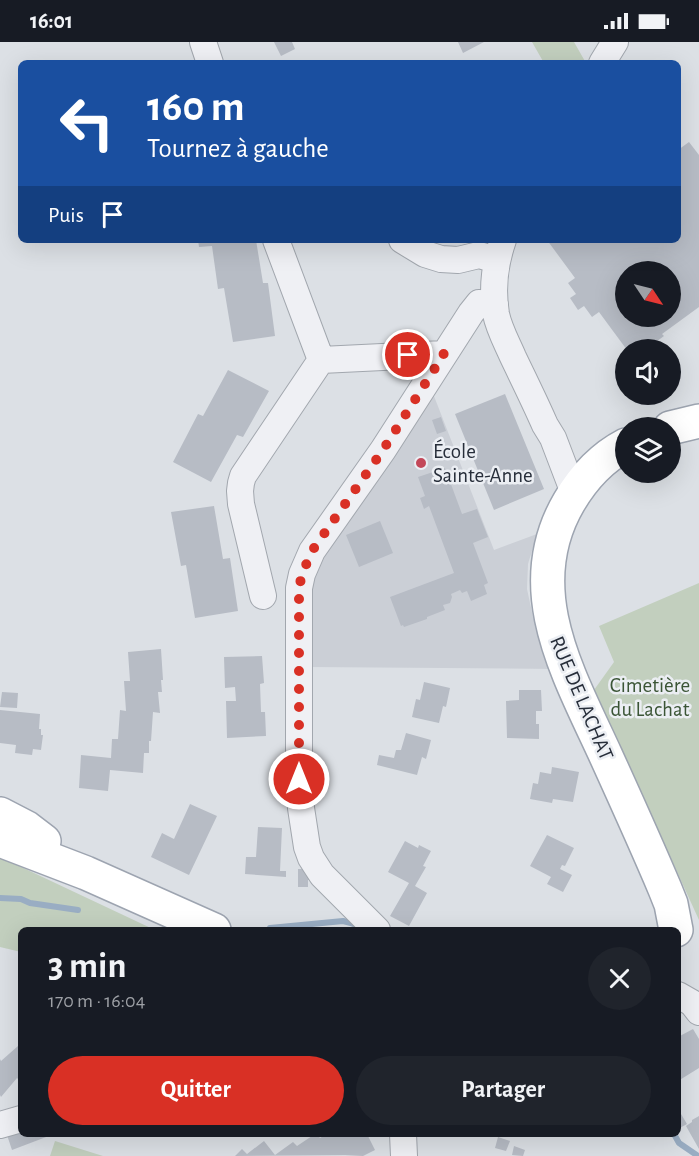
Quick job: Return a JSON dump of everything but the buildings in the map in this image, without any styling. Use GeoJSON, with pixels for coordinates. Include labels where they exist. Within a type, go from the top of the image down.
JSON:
{"type":"FeatureCollection","features":[{"type":"Feature","properties":{"kind":"main road","name":"RUE DE LACHAT"},"geometry":{"type":"LineString","coordinates":[[615,452],[598,464],[574,493],[557,526],[548,562],[548,600],[553,629],[567,669],[665,889],[671,904],[675,927]]}},
{"type":"Feature","properties":{"kind":"main road"},"geometry":{"type":"LineString","coordinates":[[0,814],[27,828],[86,873]]}},
{"type":"Feature","properties":{"kind":"main road"},"geometry":{"type":"LineString","coordinates":[[0,840],[86,873],[207,927]]}},
{"type":"Feature","properties":{"kind":"street"},"geometry":{"type":"LineString","coordinates":[[203,42],[209,60]]}},
{"type":"Feature","properties":{"kind":"street"},"geometry":{"type":"LineString","coordinates":[[604,60],[615,42]]}},
{"type":"Feature","properties":{"kind":"street"},"geometry":{"type":"LineString","coordinates":[[277,243],[321,360]]}},
{"type":"Feature","properties":{"kind":"street"},"geometry":{"type":"LineString","coordinates":[[407,243],[425,254],[441,259],[458,260],[500,250],[495,290],[496,314],[504,337],[553,438],[574,493]]}},
{"type":"Feature","properties":{"kind":"street"},"geometry":{"type":"LineString","coordinates":[[373,927],[315,865],[305,835],[299,779],[299,588],[302,574],[312,551],[383,450],[476,306],[480,303],[495,304]]}},
{"type":"Feature","properties":{"kind":"street"},"geometry":{"type":"LineString","coordinates":[[321,360],[444,354]]}},
{"type":"Feature","properties":{"kind":"street"},"geometry":{"type":"LineString","coordinates":[[263,596],[241,504],[240,483],[321,360]]}},
{"type":"Feature","properties":{"kind":"street"},"geometry":{"type":"LineString","coordinates":[[553,438],[598,464]]}},
{"type":"Feature","properties":{"kind":"street"},"geometry":{"type":"LineString","coordinates":[[681,997],[692,1003],[699,1012]]}},
{"type":"Feature","properties":{"kind":"street"},"geometry":{"type":"LineString","coordinates":[[0,1125],[18,1120]]}},
{"type":"Feature","properties":{"kind":"street"},"geometry":{"type":"LineString","coordinates":[[403,1137],[404,1156]]}},
{"type":"Feature","properties":{"kind":"shaded area","name":"École Sainte-Anne"},"geometry":{"type":"Polygon","coordinates":[[[432,391],[494,550],[537,534],[528,564],[527,589],[533,617],[557,669],[309,667],[310,583],[314,563],[432,391]]]}},
{"type":"Feature","properties":{"kind":"green space"},"geometry":{"type":"Polygon","coordinates":[[[532,42],[574,42],[584,60],[542,60],[532,42]]]}},
{"type":"Feature","properties":{"kind":"green space","name":"Cimetière du Lachat"},"geometry":{"type":"Polygon","coordinates":[[[699,583],[699,920],[594,690],[614,662],[599,626],[699,583]]]}},
{"type":"Feature","properties":{"kind":"green space"},"geometry":{"type":"Polygon","coordinates":[[[0,857],[149,927],[18,927],[18,951],[0,947],[0,857]]]}},
{"type":"Feature","properties":{"kind":"green space"},"geometry":{"type":"Polygon","coordinates":[[[55,1141],[103,1156],[50,1156],[55,1141]]]}},
{"type":"Feature","properties":{"kind":"waterway"},"geometry":{"type":"LineString","coordinates":[[0,898],[21,899],[30,903],[78,910]]}},
{"type":"Feature","properties":{"kind":"waterway"},"geometry":{"type":"LineString","coordinates":[[280,927],[343,921],[358,926]]}},
{"type":"Feature","properties":{"kind":"waterway"},"geometry":{"type":"LineString","coordinates":[[676,1137],[679,1143],[698,1156]]}},
{"type":"Feature","properties":{"kind":"place","name":"École Sainte-Anne"},"geometry":{"type":"Point","coordinates":[421,463]}},
{"type":"Feature","properties":{"kind":"route"},"geometry":{"type":"LineString","coordinates":[[299,779],[299,588],[302,574],[312,551],[383,450],[444,354],[408,355]]}}]}
